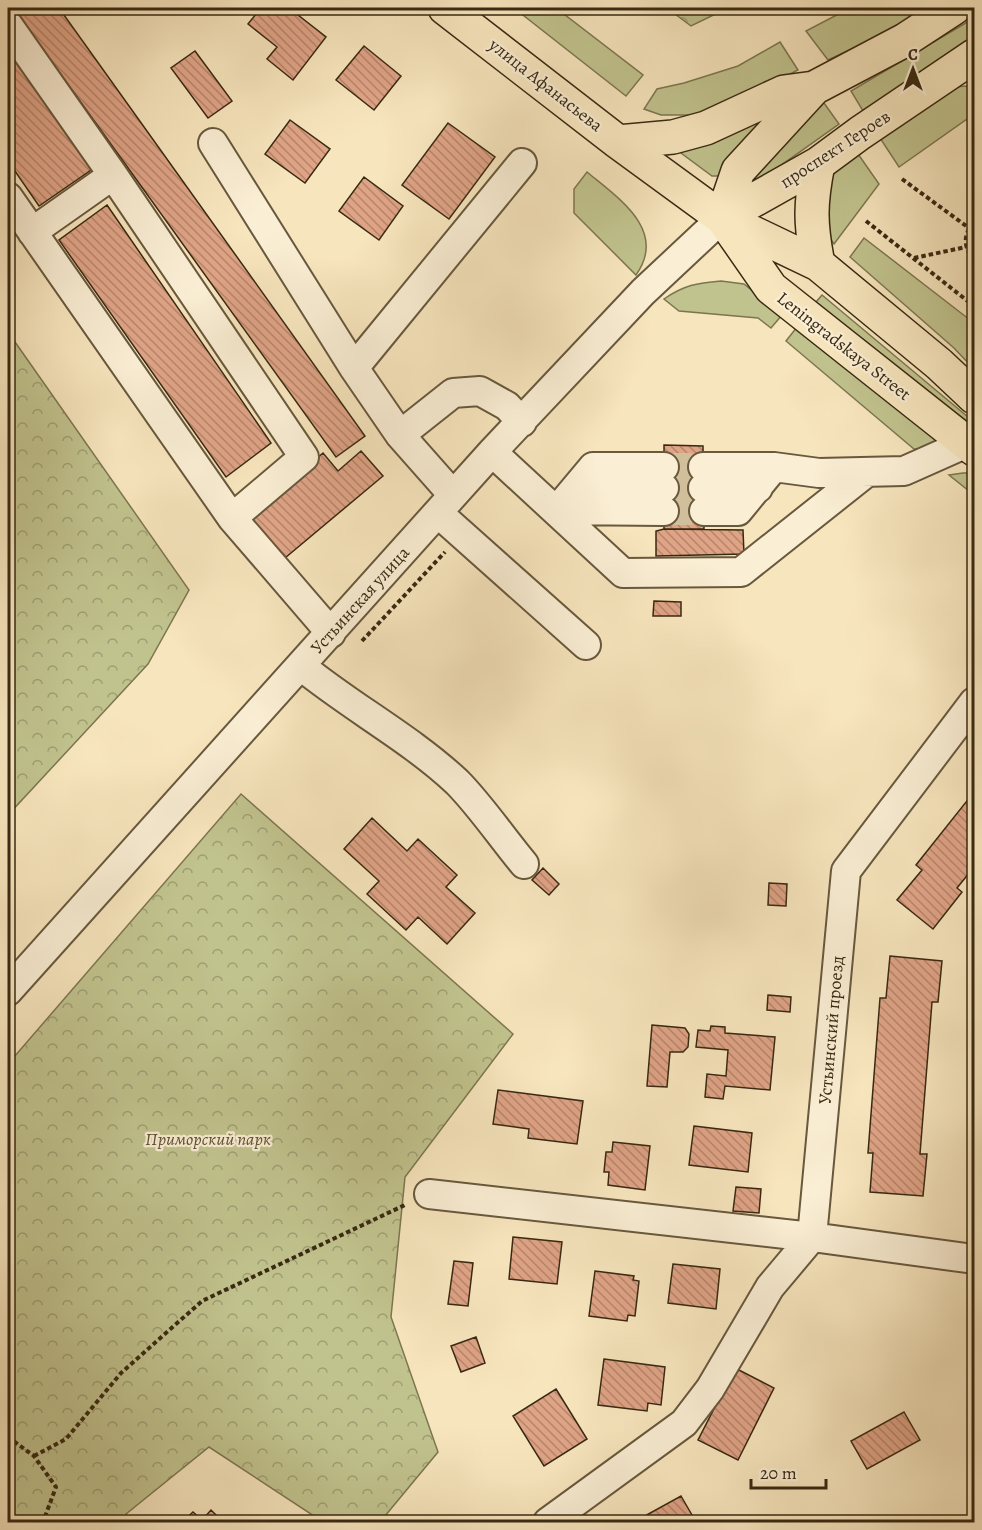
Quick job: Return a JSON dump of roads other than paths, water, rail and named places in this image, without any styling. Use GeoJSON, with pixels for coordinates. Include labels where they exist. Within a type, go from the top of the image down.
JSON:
{"type":"FeatureCollection","features":[{"type":"Feature","properties":{"kind":"main road","name":"улица Афанасьева"},"geometry":{"type":"LineString","coordinates":[[445,8],[722,218]]}},
{"type":"Feature","properties":{"kind":"main road"},"geometry":{"type":"LineString","coordinates":[[954,8],[905,40],[814,88],[738,171],[722,218],[818,264],[939,364],[975,397]]}},
{"type":"Feature","properties":{"kind":"main road","name":"проспект Героев"},"geometry":{"type":"LineString","coordinates":[[722,218],[818,164],[860,133],[973,59]]}},
{"type":"Feature","properties":{"kind":"main road"},"geometry":{"type":"LineString","coordinates":[[618,141],[673,137],[706,128],[784,92],[814,88]]}},
{"type":"Feature","properties":{"kind":"main road"},"geometry":{"type":"LineString","coordinates":[[818,164],[811,199],[812,232],[818,264]]}},
{"type":"Feature","properties":{"kind":"main road","name":"Leningradskaya Street"},"geometry":{"type":"LineString","coordinates":[[722,218],[771,288],[971,446]]}},
{"type":"Feature","properties":{"kind":"street"},"geometry":{"type":"LineString","coordinates":[[8,25],[113,175],[304,457],[232,518]]}},
{"type":"Feature","properties":{"kind":"street"},"geometry":{"type":"LineString","coordinates":[[213,143],[354,368],[446,504],[462,534],[585,645]]}},
{"type":"Feature","properties":{"kind":"street"},"geometry":{"type":"LineString","coordinates":[[354,368],[522,163]]}},
{"type":"Feature","properties":{"kind":"street"},"geometry":{"type":"LineString","coordinates":[[32,232],[113,175]]}},
{"type":"Feature","properties":{"kind":"street"},"geometry":{"type":"LineString","coordinates":[[8,197],[232,518],[331,633]]}},
{"type":"Feature","properties":{"kind":"street","name":"Устьинская улица"},"geometry":{"type":"LineString","coordinates":[[8,991],[492,452],[643,292],[722,218]]}},
{"type":"Feature","properties":{"kind":"street"},"geometry":{"type":"LineString","coordinates":[[400,435],[453,393],[480,391],[507,406],[522,422]]}},
{"type":"Feature","properties":{"kind":"street"},"geometry":{"type":"LineString","coordinates":[[766,477],[738,511],[703,489],[766,477],[819,472],[904,471],[971,446]]}},
{"type":"Feature","properties":{"kind":"street"},"geometry":{"type":"LineString","coordinates":[[492,452],[623,573],[741,572],[867,472]]}},
{"type":"Feature","properties":{"kind":"street"},"geometry":{"type":"LineString","coordinates":[[593,467],[664,489],[557,510],[593,467]]}},
{"type":"Feature","properties":{"kind":"street"},"geometry":{"type":"LineString","coordinates":[[301,666],[427,757],[458,783],[524,864]]}},
{"type":"Feature","properties":{"kind":"street","name":"Устьинский проезд"},"geometry":{"type":"LineString","coordinates":[[812,1237],[846,871],[975,702]]}},
{"type":"Feature","properties":{"kind":"street"},"geometry":{"type":"LineString","coordinates":[[429,1194],[812,1237],[975,1259]]}},
{"type":"Feature","properties":{"kind":"street"},"geometry":{"type":"LineString","coordinates":[[548,1522],[684,1423],[710,1389],[770,1287],[812,1237]]}},
{"type":"Feature","properties":{"kind":"tunnel"},"geometry":{"type":"LineString","coordinates":[[664,467],[703,467]]}},
{"type":"Feature","properties":{"kind":"tunnel"},"geometry":{"type":"LineString","coordinates":[[664,488],[703,488]]}},
{"type":"Feature","properties":{"kind":"tunnel"},"geometry":{"type":"LineString","coordinates":[[664,511],[704,511]]}},
{"type":"Feature","properties":{"kind":"park label","name":"Приморский парк"},"geometry":{"type":"Point","coordinates":[208,1139]}}]}
